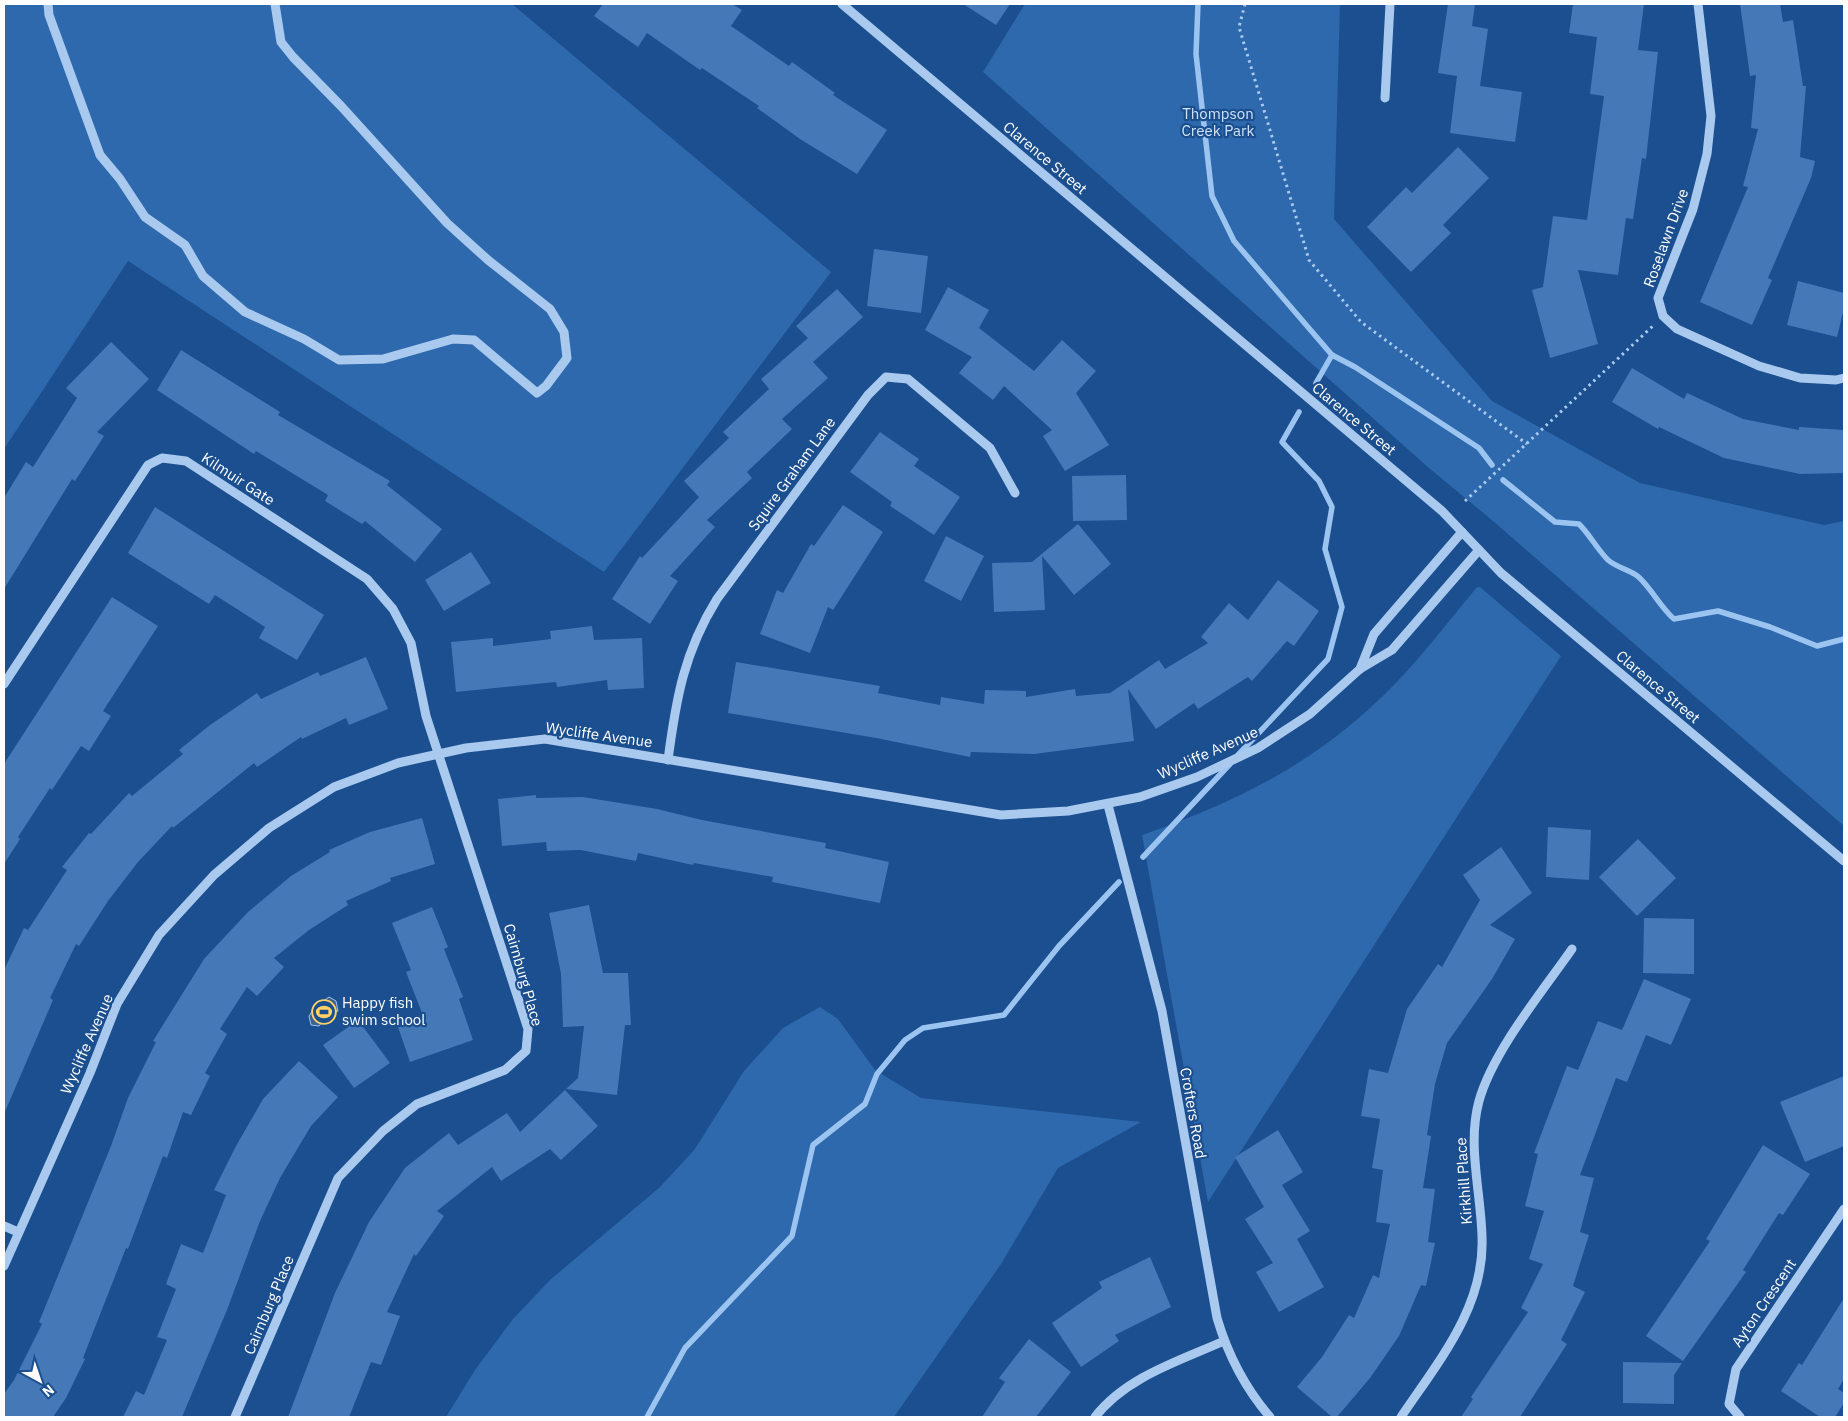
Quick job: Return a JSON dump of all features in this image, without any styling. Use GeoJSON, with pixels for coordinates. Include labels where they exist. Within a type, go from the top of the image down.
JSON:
{"type":"FeatureCollection","features":[{"type":"Feature","properties":{"kind":"street"},"geometry":{"type":"LineString","coordinates":[[48,4],[48,15],[100,154],[120,179],[145,217],[185,245],[203,276],[217,290],[245,312],[304,339],[338,360],[383,359],[453,339],[474,340],[537,393],[546,386],[568,358],[564,332],[550,309],[488,260],[447,222],[341,106],[292,57],[282,42],[275,4]]}},
{"type":"Feature","properties":{"kind":"street","name":"Clarence Street"},"geometry":{"type":"LineString","coordinates":[[842,4],[1434,505],[1501,573],[1844,861]]}},
{"type":"Feature","properties":{"kind":"street"},"geometry":{"type":"LineString","coordinates":[[1385,98],[1390,4]]}},
{"type":"Feature","properties":{"kind":"street","name":"Roselawn Drive"},"geometry":{"type":"LineString","coordinates":[[1663,316],[1658,298],[1693,209],[1707,154],[1711,116],[1698,4]]}},
{"type":"Feature","properties":{"kind":"street"},"geometry":{"type":"LineString","coordinates":[[1663,316],[1677,329],[1759,366],[1800,378],[1836,380],[1844,378]]}},
{"type":"Feature","properties":{"kind":"street","name":"Squire Graham Lane"},"geometry":{"type":"LineString","coordinates":[[668,760],[673,724],[687,657],[702,623],[717,599],[868,395],[886,377],[908,379],[990,448],[1015,493]]}},
{"type":"Feature","properties":{"kind":"street","name":"Kilmuir Gate"},"geometry":{"type":"LineString","coordinates":[[4,684],[148,465],[162,458],[186,461],[367,579],[393,609],[411,643],[426,716],[439,754]]}},
{"type":"Feature","properties":{"kind":"street","name":"Wycliffe Avenue"},"geometry":{"type":"LineString","coordinates":[[1360,669],[1374,634],[1462,532]]}},
{"type":"Feature","properties":{"kind":"street","name":"Wycliffe Avenue"},"geometry":{"type":"LineString","coordinates":[[4,1266],[90,1073],[117,1004],[159,935],[214,875],[270,828],[334,787],[398,763],[466,748],[545,739],[1000,815],[1068,811],[1108,805],[1197,777],[1258,748],[1310,714],[1360,669],[1392,650],[1479,550]]}},
{"type":"Feature","properties":{"kind":"street","name":"Cairnburg Place"},"geometry":{"type":"LineString","coordinates":[[235,1417],[338,1178],[383,1131],[417,1104],[505,1070],[526,1051],[528,1029],[439,754]]}},
{"type":"Feature","properties":{"kind":"street","name":"Crofters Road"},"geometry":{"type":"LineString","coordinates":[[1108,805],[1162,1011],[1201,1236],[1224,1341],[1240,1376],[1270,1417]]}},
{"type":"Feature","properties":{"kind":"street","name":"Kirkhill Place"},"geometry":{"type":"LineString","coordinates":[[1401,1417],[1455,1338],[1469,1310],[1477,1286],[1482,1261],[1482,1238],[1473,1134],[1479,1102],[1487,1078],[1501,1053],[1572,949]]}},
{"type":"Feature","properties":{"kind":"street","name":"Ayton Crescent"},"geometry":{"type":"LineString","coordinates":[[1740,1417],[1729,1404],[1736,1369],[1844,1209]]}},
{"type":"Feature","properties":{"kind":"street"},"geometry":{"type":"LineString","coordinates":[[4,1226],[18,1232]]}},
{"type":"Feature","properties":{"kind":"street"},"geometry":{"type":"LineString","coordinates":[[1095,1417],[1114,1396],[1132,1384],[1224,1341]]}},
{"type":"Feature","properties":{"kind":"path"},"geometry":{"type":"LineString","coordinates":[[1244,4],[1239,27],[1309,260],[1362,322],[1527,444]]}},
{"type":"Feature","properties":{"kind":"path"},"geometry":{"type":"LineString","coordinates":[[1464,501],[1663,316]]}},
{"type":"Feature","properties":{"kind":"green space"},"geometry":{"type":"Polygon","coordinates":[[[4,4],[512,4],[831,272],[604,572],[128,261],[4,449],[4,4]]]}},
{"type":"Feature","properties":{"kind":"green space","name":"Thompson Creek Park"},"geometry":{"type":"Polygon","coordinates":[[[1025,4],[1340,4],[1334,219],[1492,401],[1640,483],[1824,525],[1844,521],[1844,826],[1493,521],[1429,468],[983,72],[1025,4]]]}},
{"type":"Feature","properties":{"kind":"green space"},"geometry":{"type":"Polygon","coordinates":[[[1477,587],[1480,587],[1561,656],[1208,1202],[1142,835],[1243,794],[1274,778],[1332,740],[1360,717],[1400,679],[1477,587]]]}},
{"type":"Feature","properties":{"kind":"green space"},"geometry":{"type":"Polygon","coordinates":[[[820,1007],[838,1019],[875,1070],[921,1098],[1141,1122],[1058,1168],[1001,1264],[894,1417],[446,1417],[475,1370],[513,1319],[550,1280],[660,1187],[695,1149],[744,1071],[783,1028],[820,1007]]]}},
{"type":"Feature","properties":{"kind":"shaded area","name":"Happy fish swim school"},"geometry":{"type":"Polygon","coordinates":[[[329,997],[336,1001],[338,1011],[331,1014],[330,1020],[324,1020],[319,1026],[311,1025],[309,1016],[315,1007],[329,997]]]}},
{"type":"Feature","properties":{"kind":"building"},"geometry":{"type":"Polygon","coordinates":[[[603,4],[732,4],[742,10],[731,26],[789,66],[792,62],[835,93],[833,95],[887,130],[857,174],[800,139],[757,108],[759,106],[702,68],[700,70],[647,33],[638,47],[594,16],[603,4]]]}},
{"type":"Feature","properties":{"kind":"building"},"geometry":{"type":"Polygon","coordinates":[[[963,4],[1010,4],[996,25],[963,4]]]}},
{"type":"Feature","properties":{"kind":"building"},"geometry":{"type":"Polygon","coordinates":[[[1448,4],[1475,4],[1472,26],[1488,29],[1480,86],[1522,92],[1515,142],[1450,133],[1457,76],[1438,73],[1448,4]]]}},
{"type":"Feature","properties":{"kind":"building"},"geometry":{"type":"Polygon","coordinates":[[[1573,4],[1644,4],[1638,50],[1658,52],[1646,159],[1642,158],[1633,219],[1626,218],[1618,275],[1578,270],[1598,344],[1550,358],[1532,290],[1543,287],[1553,216],[1587,220],[1604,96],[1590,94],[1597,37],[1569,33],[1573,4]]]}},
{"type":"Feature","properties":{"kind":"building"},"geometry":{"type":"Polygon","coordinates":[[[1740,4],[1780,4],[1783,22],[1793,20],[1803,86],[1806,86],[1800,157],[1815,161],[1811,178],[1768,278],[1772,280],[1752,325],[1700,302],[1748,187],[1743,186],[1758,129],[1751,128],[1756,75],[1750,76],[1740,4]]]}},
{"type":"Feature","properties":{"kind":"building"},"geometry":{"type":"Polygon","coordinates":[[[1458,147],[1489,178],[1443,225],[1451,233],[1411,272],[1367,227],[1406,187],[1412,193],[1458,147]]]}},
{"type":"Feature","properties":{"kind":"building"},"geometry":{"type":"Polygon","coordinates":[[[874,249],[928,256],[921,313],[867,306],[874,249]]]}},
{"type":"Feature","properties":{"kind":"building"},"geometry":{"type":"Polygon","coordinates":[[[1798,281],[1844,293],[1844,308],[1837,337],[1787,325],[1798,281]]]}},
{"type":"Feature","properties":{"kind":"building"},"geometry":{"type":"Polygon","coordinates":[[[948,287],[989,310],[979,328],[1034,371],[1062,340],[1096,371],[1076,393],[1109,445],[1065,471],[1043,436],[1052,430],[1004,386],[993,400],[959,373],[972,357],[925,330],[948,287]]]}},
{"type":"Feature","properties":{"kind":"building"},"geometry":{"type":"Polygon","coordinates":[[[837,289],[863,317],[813,362],[828,378],[782,419],[792,429],[747,472],[752,478],[707,520],[715,527],[670,576],[678,581],[650,624],[612,599],[640,556],[642,558],[699,497],[684,481],[729,438],[723,432],[769,389],[761,379],[808,338],[796,326],[837,289]]]}},
{"type":"Feature","properties":{"kind":"building"},"geometry":{"type":"Polygon","coordinates":[[[111,342],[149,379],[97,432],[104,436],[75,481],[72,479],[4,589],[4,498],[26,462],[33,467],[77,398],[66,388],[111,342]]]}},
{"type":"Feature","properties":{"kind":"building"},"geometry":{"type":"Polygon","coordinates":[[[181,350],[280,412],[278,415],[390,481],[387,485],[442,529],[415,562],[365,521],[362,524],[325,501],[328,495],[256,451],[254,454],[157,390],[181,350]]]}},
{"type":"Feature","properties":{"kind":"building"},"geometry":{"type":"Polygon","coordinates":[[[1632,368],[1684,399],[1687,393],[1743,419],[1799,430],[1799,427],[1844,430],[1844,473],[1800,474],[1724,458],[1659,427],[1658,429],[1612,402],[1632,368]]]}},
{"type":"Feature","properties":{"kind":"building"},"geometry":{"type":"Polygon","coordinates":[[[880,432],[919,459],[914,466],[960,497],[934,535],[890,506],[892,502],[850,472],[880,432]]]}},
{"type":"Feature","properties":{"kind":"building"},"geometry":{"type":"Polygon","coordinates":[[[1126,475],[1127,520],[1073,521],[1072,476],[1126,475]]]}},
{"type":"Feature","properties":{"kind":"building"},"geometry":{"type":"Polygon","coordinates":[[[843,505],[883,532],[833,610],[828,607],[810,653],[760,634],[777,590],[783,593],[811,544],[814,546],[843,505]]]}},
{"type":"Feature","properties":{"kind":"building"},"geometry":{"type":"Polygon","coordinates":[[[155,507],[324,615],[297,660],[259,638],[265,627],[215,595],[209,604],[128,553],[155,507]]]}},
{"type":"Feature","properties":{"kind":"building"},"geometry":{"type":"Polygon","coordinates":[[[1078,524],[1111,564],[1074,595],[1042,556],[1045,610],[994,612],[992,563],[1032,562],[1078,524]]]}},
{"type":"Feature","properties":{"kind":"building"},"geometry":{"type":"Polygon","coordinates":[[[946,536],[984,556],[961,601],[924,581],[946,536]]]}},
{"type":"Feature","properties":{"kind":"building"},"geometry":{"type":"Polygon","coordinates":[[[471,552],[491,583],[444,611],[425,580],[471,552]]]}},
{"type":"Feature","properties":{"kind":"building"},"geometry":{"type":"Polygon","coordinates":[[[1278,580],[1319,611],[1294,646],[1287,641],[1252,681],[1248,677],[1198,709],[1194,703],[1156,729],[1128,689],[1134,741],[1034,754],[971,752],[970,757],[876,738],[728,713],[736,662],[880,686],[878,693],[940,705],[941,697],[984,704],[985,690],[1026,691],[1026,697],[1075,689],[1076,696],[1110,693],[1159,660],[1165,669],[1208,643],[1201,637],[1229,603],[1248,620],[1278,580]]]}},
{"type":"Feature","properties":{"kind":"building"},"geometry":{"type":"Polygon","coordinates":[[[112,597],[158,626],[103,711],[111,716],[89,751],[81,746],[52,790],[50,788],[18,837],[20,839],[4,864],[4,764],[112,597]]]}},
{"type":"Feature","properties":{"kind":"building"},"geometry":{"type":"Polygon","coordinates":[[[592,626],[594,640],[642,638],[644,688],[608,690],[607,680],[557,687],[556,682],[456,692],[451,642],[493,638],[493,646],[551,639],[550,631],[592,626]]]}},
{"type":"Feature","properties":{"kind":"building"},"geometry":{"type":"Polygon","coordinates":[[[366,657],[388,709],[349,725],[346,718],[302,739],[301,737],[257,767],[254,763],[173,828],[172,826],[138,862],[108,901],[79,946],[76,944],[50,998],[53,1000],[4,1114],[4,970],[24,928],[28,930],[67,870],[62,867],[89,833],[91,834],[129,793],[132,796],[183,754],[179,750],[210,725],[257,693],[261,699],[318,672],[320,676],[366,657]]]}},
{"type":"Feature","properties":{"kind":"building"},"geometry":{"type":"Polygon","coordinates":[[[536,795],[536,798],[583,797],[657,809],[702,820],[826,843],[825,848],[889,862],[880,903],[772,882],[773,877],[694,863],[693,865],[638,853],[636,861],[581,850],[547,851],[546,842],[502,846],[498,799],[536,795]]]}},
{"type":"Feature","properties":{"kind":"building"},"geometry":{"type":"Polygon","coordinates":[[[422,818],[435,864],[390,878],[391,881],[346,901],[348,905],[309,930],[274,958],[284,967],[257,996],[247,987],[220,1029],[227,1034],[205,1073],[210,1076],[191,1115],[183,1112],[167,1158],[163,1156],[128,1249],[126,1248],[83,1358],[85,1359],[66,1398],[53,1417],[4,1417],[4,1394],[14,1380],[42,1324],[39,1322],[111,1146],[128,1098],[156,1042],[153,1041],[204,959],[248,912],[291,876],[330,852],[329,850],[370,832],[422,818]]]}},
{"type":"Feature","properties":{"kind":"building"},"geometry":{"type":"Polygon","coordinates":[[[1548,827],[1591,830],[1589,880],[1546,877],[1548,827]]]}},
{"type":"Feature","properties":{"kind":"building"},"geometry":{"type":"Polygon","coordinates":[[[1638,839],[1676,878],[1637,916],[1599,877],[1638,839]]]}},
{"type":"Feature","properties":{"kind":"building"},"geometry":{"type":"Polygon","coordinates":[[[1501,847],[1532,893],[1490,925],[1515,939],[1492,979],[1447,1043],[1435,1084],[1427,1135],[1431,1136],[1423,1188],[1435,1189],[1428,1242],[1435,1243],[1426,1286],[1421,1285],[1399,1336],[1370,1378],[1337,1417],[1332,1417],[1297,1387],[1322,1357],[1349,1315],[1354,1318],[1373,1275],[1379,1278],[1390,1224],[1376,1222],[1383,1170],[1372,1168],[1380,1119],[1361,1116],[1369,1069],[1388,1073],[1407,1009],[1438,964],[1442,967],[1480,900],[1463,875],[1501,847]]]}},
{"type":"Feature","properties":{"kind":"building"},"geometry":{"type":"Polygon","coordinates":[[[589,905],[603,973],[628,973],[631,1025],[625,1025],[617,1095],[566,1089],[578,1078],[584,1026],[563,1027],[561,974],[549,913],[589,905]]]}},
{"type":"Feature","properties":{"kind":"building"},"geometry":{"type":"Polygon","coordinates":[[[432,907],[448,947],[444,949],[463,997],[459,999],[473,1040],[410,1062],[398,1027],[424,1018],[406,972],[411,970],[392,923],[432,907]]]}},
{"type":"Feature","properties":{"kind":"building"},"geometry":{"type":"Polygon","coordinates":[[[1644,918],[1694,919],[1694,974],[1643,973],[1644,918]]]}},
{"type":"Feature","properties":{"kind":"building"},"geometry":{"type":"Polygon","coordinates":[[[1644,979],[1691,999],[1671,1045],[1646,1035],[1627,1082],[1616,1078],[1580,1175],[1594,1178],[1580,1232],[1589,1235],[1573,1286],[1585,1292],[1561,1340],[1567,1344],[1520,1417],[1461,1417],[1473,1399],[1471,1397],[1528,1312],[1521,1308],[1543,1264],[1529,1259],[1544,1211],[1525,1206],[1538,1154],[1534,1153],[1567,1066],[1578,1070],[1598,1021],[1622,1030],[1644,979]]]}},
{"type":"Feature","properties":{"kind":"building"},"geometry":{"type":"Polygon","coordinates":[[[358,1020],[390,1063],[354,1088],[323,1045],[358,1020]]]}},
{"type":"Feature","properties":{"kind":"building"},"geometry":{"type":"Polygon","coordinates":[[[299,1061],[338,1097],[311,1126],[280,1178],[260,1221],[227,1310],[182,1417],[123,1417],[136,1391],[144,1395],[167,1340],[157,1337],[176,1289],[166,1284],[181,1244],[203,1253],[226,1195],[214,1190],[236,1146],[263,1099],[299,1061]]]}},
{"type":"Feature","properties":{"kind":"building"},"geometry":{"type":"Polygon","coordinates":[[[1844,1076],[1844,1146],[1805,1162],[1780,1102],[1844,1076]]]}},
{"type":"Feature","properties":{"kind":"building"},"geometry":{"type":"Polygon","coordinates":[[[565,1090],[598,1126],[561,1160],[550,1149],[501,1181],[492,1167],[437,1211],[444,1216],[416,1256],[414,1254],[387,1312],[400,1316],[381,1365],[371,1362],[349,1417],[288,1417],[335,1293],[369,1222],[405,1168],[449,1133],[458,1145],[507,1113],[520,1132],[565,1090]]]}},
{"type":"Feature","properties":{"kind":"building"},"geometry":{"type":"Polygon","coordinates":[[[1278,1130],[1303,1172],[1282,1185],[1310,1231],[1297,1239],[1324,1287],[1279,1312],[1256,1272],[1273,1263],[1245,1219],[1264,1207],[1235,1157],[1278,1130]]]}},
{"type":"Feature","properties":{"kind":"building"},"geometry":{"type":"Polygon","coordinates":[[[1763,1145],[1810,1174],[1783,1215],[1779,1213],[1743,1270],[1746,1272],[1683,1361],[1646,1336],[1710,1241],[1706,1239],[1763,1145]]]}},
{"type":"Feature","properties":{"kind":"building"},"geometry":{"type":"Polygon","coordinates":[[[1150,1257],[1171,1307],[1115,1335],[1119,1341],[1081,1367],[1052,1323],[1102,1288],[1099,1282],[1150,1257]]]}},
{"type":"Feature","properties":{"kind":"building"},"geometry":{"type":"Polygon","coordinates":[[[1844,1298],[1844,1379],[1838,1389],[1844,1393],[1844,1403],[1835,1417],[1820,1417],[1781,1391],[1799,1363],[1802,1365],[1844,1298]]]}},
{"type":"Feature","properties":{"kind":"building"},"geometry":{"type":"Polygon","coordinates":[[[1029,1339],[1071,1372],[1036,1417],[982,1417],[1005,1382],[999,1378],[1029,1339]]]}},
{"type":"Feature","properties":{"kind":"building"},"geometry":{"type":"Polygon","coordinates":[[[1623,1362],[1682,1363],[1674,1375],[1674,1404],[1623,1403],[1623,1362]]]}},
{"type":"Feature","properties":{"kind":"waterway"},"geometry":{"type":"LineString","coordinates":[[1198,4],[1196,54],[1212,196],[1234,241],[1332,355],[1355,367],[1479,448],[1492,465]]}},
{"type":"Feature","properties":{"kind":"waterway"},"geometry":{"type":"LineString","coordinates":[[1316,383],[1332,355]]}},
{"type":"Feature","properties":{"kind":"waterway"},"geometry":{"type":"LineString","coordinates":[[1238,755],[1328,659],[1342,607],[1325,549],[1332,507],[1319,481],[1282,442],[1299,412]]}},
{"type":"Feature","properties":{"kind":"waterway"},"geometry":{"type":"LineString","coordinates":[[1503,480],[1555,522],[1579,524],[1608,560],[1641,579],[1674,619],[1718,611],[1770,627],[1817,646],[1844,639]]}},
{"type":"Feature","properties":{"kind":"waterway"},"geometry":{"type":"LineString","coordinates":[[1143,857],[1230,764]]}},
{"type":"Feature","properties":{"kind":"waterway"},"geometry":{"type":"LineString","coordinates":[[647,1417],[685,1348],[792,1236],[813,1145],[865,1104],[877,1074],[905,1040],[923,1028],[1004,1015],[1059,946],[1119,882]]}},
{"type":"Feature","properties":{"kind":"place","name":"Happy fish swim school"},"geometry":{"type":"Point","coordinates":[324,1012]}}]}
